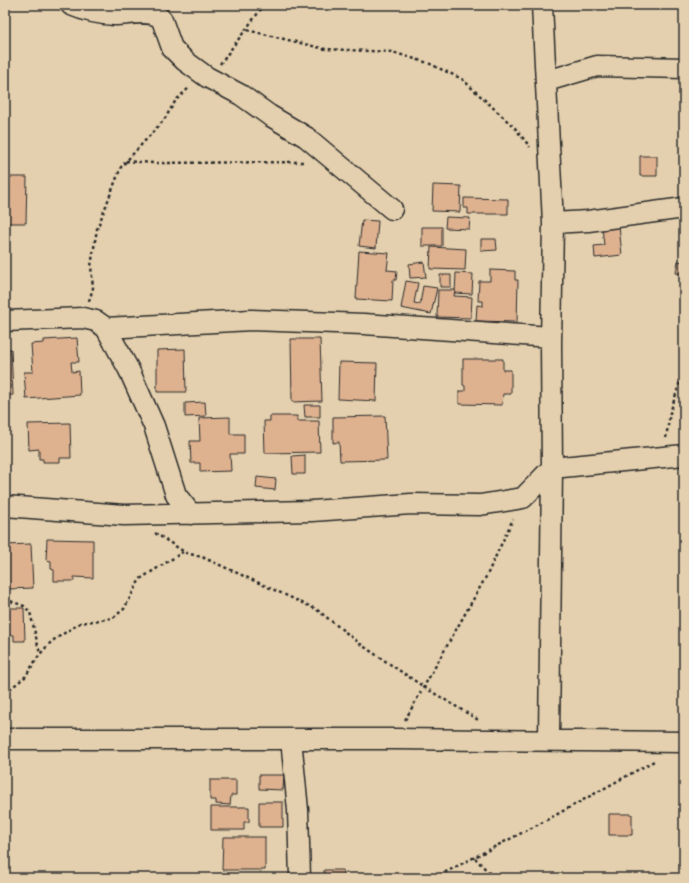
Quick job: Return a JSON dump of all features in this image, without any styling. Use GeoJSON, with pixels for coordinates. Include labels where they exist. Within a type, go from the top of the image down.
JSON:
{"type":"FeatureCollection","features":[{"type":"Feature","properties":{"kind":"street"},"geometry":{"type":"LineString","coordinates":[[71,5],[95,13],[114,15],[143,13],[158,16],[162,20],[172,48],[205,76],[241,95],[268,116],[306,137],[392,209]]}},
{"type":"Feature","properties":{"kind":"street"},"geometry":{"type":"LineString","coordinates":[[542,5],[553,224],[549,740]]}},
{"type":"Feature","properties":{"kind":"street"},"geometry":{"type":"LineString","coordinates":[[547,81],[597,66],[684,68]]}},
{"type":"Feature","properties":{"kind":"street"},"geometry":{"type":"LineString","coordinates":[[553,224],[588,221],[684,208]]}},
{"type":"Feature","properties":{"kind":"street"},"geometry":{"type":"LineString","coordinates":[[5,320],[83,318],[96,322],[106,328],[129,370],[154,426],[176,495],[191,514]]}},
{"type":"Feature","properties":{"kind":"street"},"geometry":{"type":"LineString","coordinates":[[106,328],[251,320],[364,324],[551,337]]}},
{"type":"Feature","properties":{"kind":"street"},"geometry":{"type":"LineString","coordinates":[[5,506],[124,515],[191,514],[207,512],[312,511],[411,504],[480,505],[523,498],[552,468],[684,455]]}},
{"type":"Feature","properties":{"kind":"street"},"geometry":{"type":"LineString","coordinates":[[5,739],[394,739],[684,742]]}},
{"type":"Feature","properties":{"kind":"street"},"geometry":{"type":"LineString","coordinates":[[291,739],[298,810],[300,878]]}},
{"type":"Feature","properties":{"kind":"path"},"geometry":{"type":"LineString","coordinates":[[83,318],[93,288],[91,266],[98,229],[121,167],[164,120],[176,100],[205,76],[246,30],[264,5]]}},
{"type":"Feature","properties":{"kind":"path"},"geometry":{"type":"LineString","coordinates":[[246,30],[325,49],[392,52],[428,63],[462,79],[515,128],[533,152]]}},
{"type":"Feature","properties":{"kind":"path"},"geometry":{"type":"LineString","coordinates":[[126,161],[154,163],[335,161]]}},
{"type":"Feature","properties":{"kind":"path"},"geometry":{"type":"LineString","coordinates":[[664,456],[670,413],[684,369]]}},
{"type":"Feature","properties":{"kind":"path"},"geometry":{"type":"LineString","coordinates":[[394,739],[487,575],[523,498]]}},
{"type":"Feature","properties":{"kind":"path"},"geometry":{"type":"LineString","coordinates":[[148,529],[183,552],[202,557],[316,609],[363,646],[424,687],[485,724]]}},
{"type":"Feature","properties":{"kind":"path"},"geometry":{"type":"LineString","coordinates":[[5,693],[25,677],[40,654],[52,641],[80,623],[113,618],[124,609],[140,579],[183,552]]}},
{"type":"Feature","properties":{"kind":"path"},"geometry":{"type":"LineString","coordinates":[[5,599],[24,606],[30,612],[40,654]]}},
{"type":"Feature","properties":{"kind":"path"},"geometry":{"type":"LineString","coordinates":[[434,878],[475,858],[657,760]]}},
{"type":"Feature","properties":{"kind":"path"},"geometry":{"type":"LineString","coordinates":[[475,858],[494,878]]}},
{"type":"Feature","properties":{"kind":"building"},"geometry":{"type":"Polygon","coordinates":[[[640,156],[657,156],[657,176],[640,176],[640,156]]]}},
{"type":"Feature","properties":{"kind":"building"},"geometry":{"type":"Polygon","coordinates":[[[7,177],[27,177],[26,223],[6,223],[7,177]]]}},
{"type":"Feature","properties":{"kind":"building"},"geometry":{"type":"Polygon","coordinates":[[[433,185],[461,186],[460,212],[432,211],[433,185]]]}},
{"type":"Feature","properties":{"kind":"building"},"geometry":{"type":"Polygon","coordinates":[[[464,198],[508,199],[508,214],[468,214],[468,208],[464,208],[464,198]]]}},
{"type":"Feature","properties":{"kind":"building"},"geometry":{"type":"Polygon","coordinates":[[[446,217],[470,218],[469,229],[445,228],[446,217]]]}},
{"type":"Feature","properties":{"kind":"building"},"geometry":{"type":"Polygon","coordinates":[[[362,220],[378,221],[376,248],[359,246],[362,220]]]}},
{"type":"Feature","properties":{"kind":"building"},"geometry":{"type":"Polygon","coordinates":[[[619,226],[622,255],[595,258],[594,246],[604,245],[602,228],[619,226]]]}},
{"type":"Feature","properties":{"kind":"building"},"geometry":{"type":"Polygon","coordinates":[[[422,227],[442,227],[442,246],[422,246],[422,227]]]}},
{"type":"Feature","properties":{"kind":"building"},"geometry":{"type":"Polygon","coordinates":[[[481,239],[496,239],[497,250],[481,251],[481,239]]]}},
{"type":"Feature","properties":{"kind":"building"},"geometry":{"type":"Polygon","coordinates":[[[431,247],[466,249],[465,270],[430,269],[431,247]]]}},
{"type":"Feature","properties":{"kind":"building"},"geometry":{"type":"Polygon","coordinates":[[[359,251],[389,253],[387,270],[397,271],[396,280],[393,280],[392,301],[356,299],[359,251]]]}},
{"type":"Feature","properties":{"kind":"building"},"geometry":{"type":"Polygon","coordinates":[[[678,261],[684,262],[684,274],[676,273],[678,261]]]}},
{"type":"Feature","properties":{"kind":"building"},"geometry":{"type":"Polygon","coordinates":[[[424,262],[426,277],[410,278],[409,264],[424,262]]]}},
{"type":"Feature","properties":{"kind":"building"},"geometry":{"type":"Polygon","coordinates":[[[490,270],[515,271],[515,280],[518,280],[517,322],[476,321],[477,305],[483,306],[483,301],[478,301],[479,281],[490,281],[490,270]]]}},
{"type":"Feature","properties":{"kind":"building"},"geometry":{"type":"Polygon","coordinates":[[[456,273],[473,274],[472,294],[455,293],[456,273]]]}},
{"type":"Feature","properties":{"kind":"building"},"geometry":{"type":"Polygon","coordinates":[[[440,275],[451,275],[451,287],[440,287],[440,275]]]}},
{"type":"Feature","properties":{"kind":"building"},"geometry":{"type":"Polygon","coordinates":[[[406,281],[418,283],[414,303],[420,304],[423,286],[437,288],[431,314],[401,308],[406,281]]]}},
{"type":"Feature","properties":{"kind":"building"},"geometry":{"type":"Polygon","coordinates":[[[438,290],[455,290],[454,296],[472,297],[471,318],[437,317],[438,290]]]}},
{"type":"Feature","properties":{"kind":"building"},"geometry":{"type":"Polygon","coordinates":[[[77,338],[79,362],[71,362],[72,372],[79,371],[80,395],[26,399],[24,372],[33,372],[31,344],[44,343],[44,340],[77,338]]]}},
{"type":"Feature","properties":{"kind":"building"},"geometry":{"type":"Polygon","coordinates":[[[291,339],[320,339],[322,401],[292,402],[291,339]]]}},
{"type":"Feature","properties":{"kind":"building"},"geometry":{"type":"Polygon","coordinates":[[[5,349],[11,349],[13,395],[5,396],[5,349]]]}},
{"type":"Feature","properties":{"kind":"building"},"geometry":{"type":"Polygon","coordinates":[[[185,349],[186,392],[157,392],[157,350],[185,349]]]}},
{"type":"Feature","properties":{"kind":"building"},"geometry":{"type":"Polygon","coordinates":[[[463,359],[503,359],[503,370],[511,370],[511,394],[503,394],[502,405],[459,404],[459,391],[465,391],[465,386],[463,385],[463,359]]]}},
{"type":"Feature","properties":{"kind":"building"},"geometry":{"type":"Polygon","coordinates":[[[339,362],[377,363],[376,401],[338,399],[339,362]]]}},
{"type":"Feature","properties":{"kind":"building"},"geometry":{"type":"Polygon","coordinates":[[[205,402],[206,416],[185,417],[185,403],[205,402]]]}},
{"type":"Feature","properties":{"kind":"building"},"geometry":{"type":"Polygon","coordinates":[[[304,405],[320,405],[320,417],[305,417],[304,405]]]}},
{"type":"Feature","properties":{"kind":"building"},"geometry":{"type":"Polygon","coordinates":[[[270,416],[297,416],[297,421],[319,421],[320,452],[265,453],[264,421],[270,421],[270,416]]]}},
{"type":"Feature","properties":{"kind":"building"},"geometry":{"type":"Polygon","coordinates":[[[385,416],[387,460],[340,461],[339,442],[333,443],[333,417],[385,416]]]}},
{"type":"Feature","properties":{"kind":"building"},"geometry":{"type":"Polygon","coordinates":[[[230,417],[230,434],[244,434],[244,454],[230,454],[231,471],[200,472],[200,463],[191,463],[190,441],[200,441],[199,418],[230,417]]]}},
{"type":"Feature","properties":{"kind":"building"},"geometry":{"type":"Polygon","coordinates":[[[70,423],[71,458],[60,458],[60,462],[43,462],[43,459],[39,459],[39,449],[29,450],[28,424],[70,423]]]}},
{"type":"Feature","properties":{"kind":"building"},"geometry":{"type":"Polygon","coordinates":[[[305,455],[305,474],[293,474],[292,456],[305,455]]]}},
{"type":"Feature","properties":{"kind":"building"},"geometry":{"type":"Polygon","coordinates":[[[257,477],[276,479],[275,490],[256,488],[257,477]]]}},
{"type":"Feature","properties":{"kind":"building"},"geometry":{"type":"Polygon","coordinates":[[[47,539],[93,540],[93,578],[74,577],[74,581],[54,581],[54,570],[51,569],[51,561],[46,560],[47,539]]]}},
{"type":"Feature","properties":{"kind":"building"},"geometry":{"type":"Polygon","coordinates":[[[31,544],[33,588],[9,589],[8,584],[5,584],[5,545],[31,544]]]}},
{"type":"Feature","properties":{"kind":"building"},"geometry":{"type":"Polygon","coordinates":[[[5,608],[24,608],[25,641],[14,641],[14,635],[5,635],[5,608]]]}},
{"type":"Feature","properties":{"kind":"building"},"geometry":{"type":"Polygon","coordinates":[[[259,775],[284,775],[283,790],[259,789],[259,775]]]}},
{"type":"Feature","properties":{"kind":"building"},"geometry":{"type":"Polygon","coordinates":[[[210,780],[236,780],[236,795],[231,795],[230,805],[216,804],[216,800],[210,800],[210,780]]]}},
{"type":"Feature","properties":{"kind":"building"},"geometry":{"type":"Polygon","coordinates":[[[259,802],[283,802],[283,827],[259,827],[259,802]]]}},
{"type":"Feature","properties":{"kind":"building"},"geometry":{"type":"Polygon","coordinates":[[[211,807],[249,807],[249,822],[244,822],[244,830],[211,830],[211,807]]]}},
{"type":"Feature","properties":{"kind":"building"},"geometry":{"type":"Polygon","coordinates":[[[609,814],[632,814],[632,835],[609,835],[609,814]]]}},
{"type":"Feature","properties":{"kind":"building"},"geometry":{"type":"Polygon","coordinates":[[[223,837],[265,837],[265,870],[222,870],[223,837]]]}},
{"type":"Feature","properties":{"kind":"building"},"geometry":{"type":"Polygon","coordinates":[[[324,870],[343,870],[343,878],[324,878],[324,870]]]}}]}
